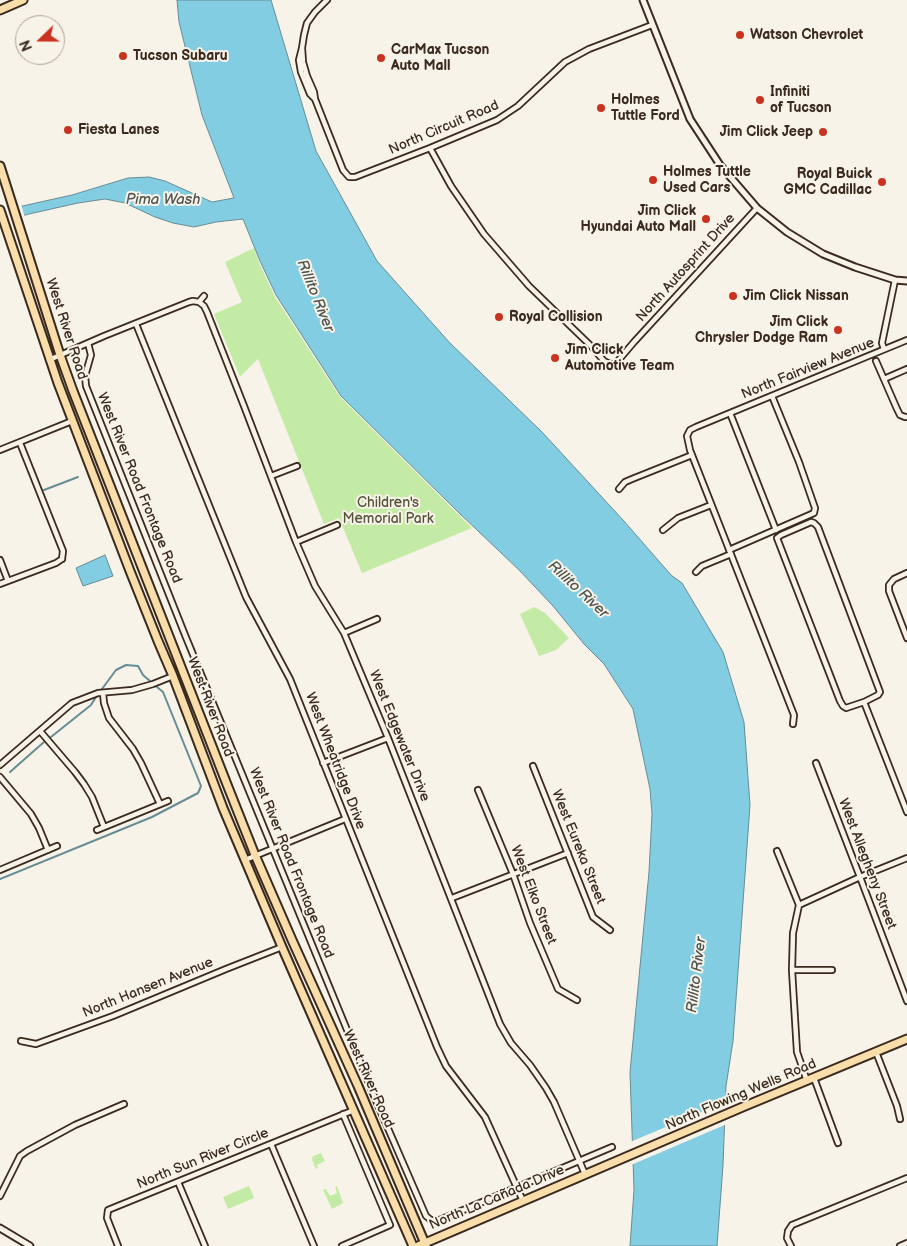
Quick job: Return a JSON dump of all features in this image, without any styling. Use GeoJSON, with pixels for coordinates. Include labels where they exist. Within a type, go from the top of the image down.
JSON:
{"type":"FeatureCollection","features":[{"type":"Feature","properties":{"kind":"main road"},"geometry":{"type":"LineString","coordinates":[[0,10],[23,0]]}},
{"type":"Feature","properties":{"kind":"main road","name":"West River Road"},"geometry":{"type":"LineString","coordinates":[[0,166],[73,392],[256,855],[358,1086],[423,1245]]}},
{"type":"Feature","properties":{"kind":"main road","name":"West River Road"},"geometry":{"type":"LineString","coordinates":[[0,210],[49,360],[223,808],[413,1246]]}},
{"type":"Feature","properties":{"kind":"main road","name":"North Flowing Wells Road"},"geometry":{"type":"LineString","coordinates":[[585,1174],[907,1040]]}},
{"type":"Feature","properties":{"kind":"main road","name":"North La Cañada Drive"},"geometry":{"type":"LineString","coordinates":[[423,1245],[585,1174]]}},
{"type":"Feature","properties":{"kind":"street","name":"North Circuit Road"},"geometry":{"type":"LineString","coordinates":[[328,0],[315,12],[307,23],[302,48],[303,62],[315,99],[343,170],[349,177],[355,177],[497,120],[518,106],[565,62],[589,50],[652,25]]}},
{"type":"Feature","properties":{"kind":"street"},"geometry":{"type":"LineString","coordinates":[[642,0],[690,119],[720,165],[757,208],[787,232],[823,254],[855,267],[896,280],[907,281]]}},
{"type":"Feature","properties":{"kind":"street","name":"North Autosprint Drive"},"geometry":{"type":"LineString","coordinates":[[430,148],[451,186],[484,234],[529,286],[604,361],[612,364],[617,362],[757,208]]}},
{"type":"Feature","properties":{"kind":"street"},"geometry":{"type":"LineString","coordinates":[[884,350],[882,343],[896,280]]}},
{"type":"Feature","properties":{"kind":"street"},"geometry":{"type":"LineString","coordinates":[[49,360],[194,300],[199,302],[204,296]]}},
{"type":"Feature","properties":{"kind":"street","name":"West Edgewater Drive"},"geometry":{"type":"LineString","coordinates":[[199,302],[207,312],[296,542],[315,586],[344,633],[388,738],[452,898],[501,1028],[546,1088],[554,1102],[585,1174]]}},
{"type":"Feature","properties":{"kind":"street","name":"West Wheatridge Drive"},"geometry":{"type":"LineString","coordinates":[[136,324],[246,597],[290,679],[437,1047],[446,1066],[485,1117],[523,1201]]}},
{"type":"Feature","properties":{"kind":"street","name":"North Fairview Avenue"},"geometry":{"type":"LineString","coordinates":[[692,455],[687,436],[696,427],[907,340]]}},
{"type":"Feature","properties":{"kind":"street","name":"West River Road Frontage Road"},"geometry":{"type":"LineString","coordinates":[[88,343],[91,355],[85,376],[86,386],[176,614],[424,1212],[431,1220],[435,1221],[517,1187]]}},
{"type":"Feature","properties":{"kind":"street"},"geometry":{"type":"LineString","coordinates":[[876,361],[900,415],[907,417]]}},
{"type":"Feature","properties":{"kind":"street"},"geometry":{"type":"LineString","coordinates":[[884,379],[907,370]]}},
{"type":"Feature","properties":{"kind":"street"},"geometry":{"type":"LineString","coordinates":[[696,572],[702,566],[730,552],[814,513],[815,508],[772,396]]}},
{"type":"Feature","properties":{"kind":"street"},"geometry":{"type":"LineString","coordinates":[[730,413],[776,530]]}},
{"type":"Feature","properties":{"kind":"street"},"geometry":{"type":"LineString","coordinates":[[0,450],[72,421]]}},
{"type":"Feature","properties":{"kind":"street"},"geometry":{"type":"LineString","coordinates":[[0,584],[64,560],[63,551],[20,443]]}},
{"type":"Feature","properties":{"kind":"street"},"geometry":{"type":"LineString","coordinates":[[619,489],[625,482],[692,455],[794,715],[793,724]]}},
{"type":"Feature","properties":{"kind":"street"},"geometry":{"type":"LineString","coordinates":[[271,476],[297,466]]}},
{"type":"Feature","properties":{"kind":"street"},"geometry":{"type":"LineString","coordinates":[[663,530],[678,518],[711,505]]}},
{"type":"Feature","properties":{"kind":"street"},"geometry":{"type":"LineString","coordinates":[[811,522],[818,527],[880,692],[864,702],[846,708],[840,701],[777,538],[811,522]]}},
{"type":"Feature","properties":{"kind":"street"},"geometry":{"type":"LineString","coordinates":[[296,542],[338,525]]}},
{"type":"Feature","properties":{"kind":"street"},"geometry":{"type":"LineString","coordinates":[[0,560],[8,581]]}},
{"type":"Feature","properties":{"kind":"street"},"geometry":{"type":"LineString","coordinates":[[907,573],[894,579],[889,585],[889,591],[904,623],[907,638]]}},
{"type":"Feature","properties":{"kind":"street"},"geometry":{"type":"LineString","coordinates":[[344,633],[377,619]]}},
{"type":"Feature","properties":{"kind":"street"},"geometry":{"type":"LineString","coordinates":[[0,765],[72,703],[93,694],[132,690],[173,676]]}},
{"type":"Feature","properties":{"kind":"street"},"geometry":{"type":"LineString","coordinates":[[104,693],[104,703],[109,718],[141,763],[160,804]]}},
{"type":"Feature","properties":{"kind":"street"},"geometry":{"type":"LineString","coordinates":[[864,702],[907,812]]}},
{"type":"Feature","properties":{"kind":"street"},"geometry":{"type":"LineString","coordinates":[[40,731],[76,772],[92,797],[104,827]]}},
{"type":"Feature","properties":{"kind":"street"},"geometry":{"type":"LineString","coordinates":[[323,763],[388,738]]}},
{"type":"Feature","properties":{"kind":"street","name":"West Allegheny Street"},"geometry":{"type":"LineString","coordinates":[[816,763],[907,1001]]}},
{"type":"Feature","properties":{"kind":"street","name":"West Eureka Street"},"geometry":{"type":"LineString","coordinates":[[533,766],[594,917],[610,930]]}},
{"type":"Feature","properties":{"kind":"street"},"geometry":{"type":"LineString","coordinates":[[0,777],[31,814],[48,850]]}},
{"type":"Feature","properties":{"kind":"street","name":"West Elko Street"},"geometry":{"type":"LineString","coordinates":[[478,790],[558,989],[576,1000]]}},
{"type":"Feature","properties":{"kind":"street"},"geometry":{"type":"LineString","coordinates":[[96,830],[168,801]]}},
{"type":"Feature","properties":{"kind":"street"},"geometry":{"type":"LineString","coordinates":[[245,860],[345,819]]}},
{"type":"Feature","properties":{"kind":"street"},"geometry":{"type":"LineString","coordinates":[[0,870],[57,846]]}},
{"type":"Feature","properties":{"kind":"street"},"geometry":{"type":"LineString","coordinates":[[777,851],[800,905],[793,933],[792,970],[797,1052],[838,1143]]}},
{"type":"Feature","properties":{"kind":"street"},"geometry":{"type":"LineString","coordinates":[[452,898],[568,853]]}},
{"type":"Feature","properties":{"kind":"street"},"geometry":{"type":"LineString","coordinates":[[800,905],[860,876],[907,858]]}},
{"type":"Feature","properties":{"kind":"street","name":"North Hansen Avenue"},"geometry":{"type":"LineString","coordinates":[[21,1041],[36,1044],[114,1016],[282,947]]}},
{"type":"Feature","properties":{"kind":"street"},"geometry":{"type":"LineString","coordinates":[[792,970],[832,970]]}},
{"type":"Feature","properties":{"kind":"street"},"geometry":{"type":"LineString","coordinates":[[876,1052],[900,1118]]}},
{"type":"Feature","properties":{"kind":"street"},"geometry":{"type":"LineString","coordinates":[[0,1196],[20,1156],[27,1150],[76,1125],[124,1104]]}},
{"type":"Feature","properties":{"kind":"street","name":"North Sun River Circle"},"geometry":{"type":"LineString","coordinates":[[118,1246],[107,1218],[108,1210],[354,1110]]}},
{"type":"Feature","properties":{"kind":"street"},"geometry":{"type":"LineString","coordinates":[[342,1114],[390,1225],[342,1246]]}},
{"type":"Feature","properties":{"kind":"street"},"geometry":{"type":"LineString","coordinates":[[271,1144],[314,1246]]}},
{"type":"Feature","properties":{"kind":"street"},"geometry":{"type":"LineString","coordinates":[[517,1187],[612,1147]]}},
{"type":"Feature","properties":{"kind":"street"},"geometry":{"type":"LineString","coordinates":[[791,1246],[787,1238],[788,1230],[792,1225],[907,1178]]}},
{"type":"Feature","properties":{"kind":"street"},"geometry":{"type":"LineString","coordinates":[[178,1182],[205,1246]]}},
{"type":"Feature","properties":{"kind":"street"},"geometry":{"type":"LineString","coordinates":[[0,1228],[30,1246]]}},
{"type":"Feature","properties":{"kind":"street"},"geometry":{"type":"LineString","coordinates":[[900,1246],[907,1243]]}},
{"type":"Feature","properties":{"kind":"green space","name":"Children's Memorial Park"},"geometry":{"type":"Polygon","coordinates":[[[254,248],[275,297],[340,397],[472,528],[362,573],[339,518],[324,524],[258,359],[240,377],[214,314],[242,302],[225,262],[254,248]]]}},
{"type":"Feature","properties":{"kind":"green space"},"geometry":{"type":"Polygon","coordinates":[[[534,607],[545,613],[569,638],[556,650],[539,656],[520,614],[534,607]]]}},
{"type":"Feature","properties":{"kind":"green space"},"geometry":{"type":"Polygon","coordinates":[[[321,1153],[325,1161],[317,1165],[318,1168],[316,1169],[312,1160],[313,1156],[321,1153]]]}},
{"type":"Feature","properties":{"kind":"green space"},"geometry":{"type":"Polygon","coordinates":[[[249,1186],[254,1198],[228,1209],[223,1197],[249,1186]]]}},
{"type":"Feature","properties":{"kind":"green space"},"geometry":{"type":"Polygon","coordinates":[[[337,1186],[343,1203],[332,1209],[323,1190],[326,1189],[330,1196],[337,1193],[335,1187],[337,1186]]]}},
{"type":"Feature","properties":{"kind":"water"},"geometry":{"type":"Polygon","coordinates":[[[177,0],[271,0],[316,151],[377,261],[449,342],[542,432],[671,575],[682,583],[723,652],[744,722],[750,805],[733,1041],[726,1086],[717,1246],[630,1246],[634,1190],[630,1072],[649,872],[652,814],[650,789],[633,709],[604,664],[519,570],[341,396],[276,295],[243,219],[194,227],[173,223],[125,203],[105,199],[78,203],[0,222],[0,211],[72,195],[128,178],[149,177],[165,181],[212,202],[234,198],[202,115],[179,22],[177,0]]]}},
{"type":"Feature","properties":{"kind":"water"},"geometry":{"type":"Polygon","coordinates":[[[105,555],[113,576],[83,586],[76,568],[105,555]]]}},
{"type":"Feature","properties":{"kind":"pier"},"geometry":{"type":"Polygon","coordinates":[[[21,204],[25,218],[0,225],[0,208],[21,204]]]}},
{"type":"Feature","properties":{"kind":"pier"},"geometry":{"type":"Polygon","coordinates":[[[728,1101],[727,1124],[631,1165],[630,1142],[728,1101]]]}},
{"type":"Feature","properties":{"kind":"waterway"},"geometry":{"type":"LineString","coordinates":[[44,490],[78,477]]}},
{"type":"Feature","properties":{"kind":"waterway"},"geometry":{"type":"LineString","coordinates":[[102,689],[116,670],[126,665],[138,666],[143,675],[150,681]]}},
{"type":"Feature","properties":{"kind":"waterway"},"geometry":{"type":"LineString","coordinates":[[0,879],[152,817],[198,793],[201,786],[163,692],[157,687]]}},
{"type":"Feature","properties":{"kind":"waterway"},"geometry":{"type":"LineString","coordinates":[[51,737],[91,705],[96,697]]}},
{"type":"Feature","properties":{"kind":"waterway"},"geometry":{"type":"LineString","coordinates":[[10,772],[44,742]]}},
{"type":"Feature","properties":{"kind":"place","name":"Watson Chevrolet"},"geometry":{"type":"Point","coordinates":[740,35]}},
{"type":"Feature","properties":{"kind":"place","name":"Tucson Subaru"},"geometry":{"type":"Point","coordinates":[123,56]}},
{"type":"Feature","properties":{"kind":"place","name":"CarMax Tucson Auto Mall"},"geometry":{"type":"Point","coordinates":[381,58]}},
{"type":"Feature","properties":{"kind":"place","name":"Infiniti of Tucson"},"geometry":{"type":"Point","coordinates":[760,100]}},
{"type":"Feature","properties":{"kind":"place","name":"Holmes Tuttle Ford"},"geometry":{"type":"Point","coordinates":[601,108]}},
{"type":"Feature","properties":{"kind":"place","name":"Fiesta Lanes"},"geometry":{"type":"Point","coordinates":[68,130]}},
{"type":"Feature","properties":{"kind":"place","name":"Jim Click Jeep"},"geometry":{"type":"Point","coordinates":[823,132]}},
{"type":"Feature","properties":{"kind":"place","name":"Holmes Tuttle Used Cars"},"geometry":{"type":"Point","coordinates":[653,180]}},
{"type":"Feature","properties":{"kind":"place","name":"Royal Buick GMC Cadillac"},"geometry":{"type":"Point","coordinates":[882,182]}},
{"type":"Feature","properties":{"kind":"place","name":"Jim Click Hyundai Auto Mall"},"geometry":{"type":"Point","coordinates":[706,219]}},
{"type":"Feature","properties":{"kind":"place","name":"Jim Click Nissan"},"geometry":{"type":"Point","coordinates":[733,296]}},
{"type":"Feature","properties":{"kind":"place","name":"Royal Collision"},"geometry":{"type":"Point","coordinates":[499,317]}},
{"type":"Feature","properties":{"kind":"place","name":"Jim Click Chrysler Dodge Ram"},"geometry":{"type":"Point","coordinates":[838,330]}},
{"type":"Feature","properties":{"kind":"place","name":"Jim Click Automotive Team"},"geometry":{"type":"Point","coordinates":[555,358]}},
{"type":"Feature","properties":{"kind":"water label","name":"Pima Wash"},"geometry":{"type":"Point","coordinates":[163,200]}},
{"type":"Feature","properties":{"kind":"water label","name":"Rillito River"},"geometry":{"type":"Point","coordinates":[315,296]}},
{"type":"Feature","properties":{"kind":"water label","name":"Rillito River"},"geometry":{"type":"Point","coordinates":[578,590]}},
{"type":"Feature","properties":{"kind":"water label","name":"Rillito River"},"geometry":{"type":"Point","coordinates":[697,975]}}]}
